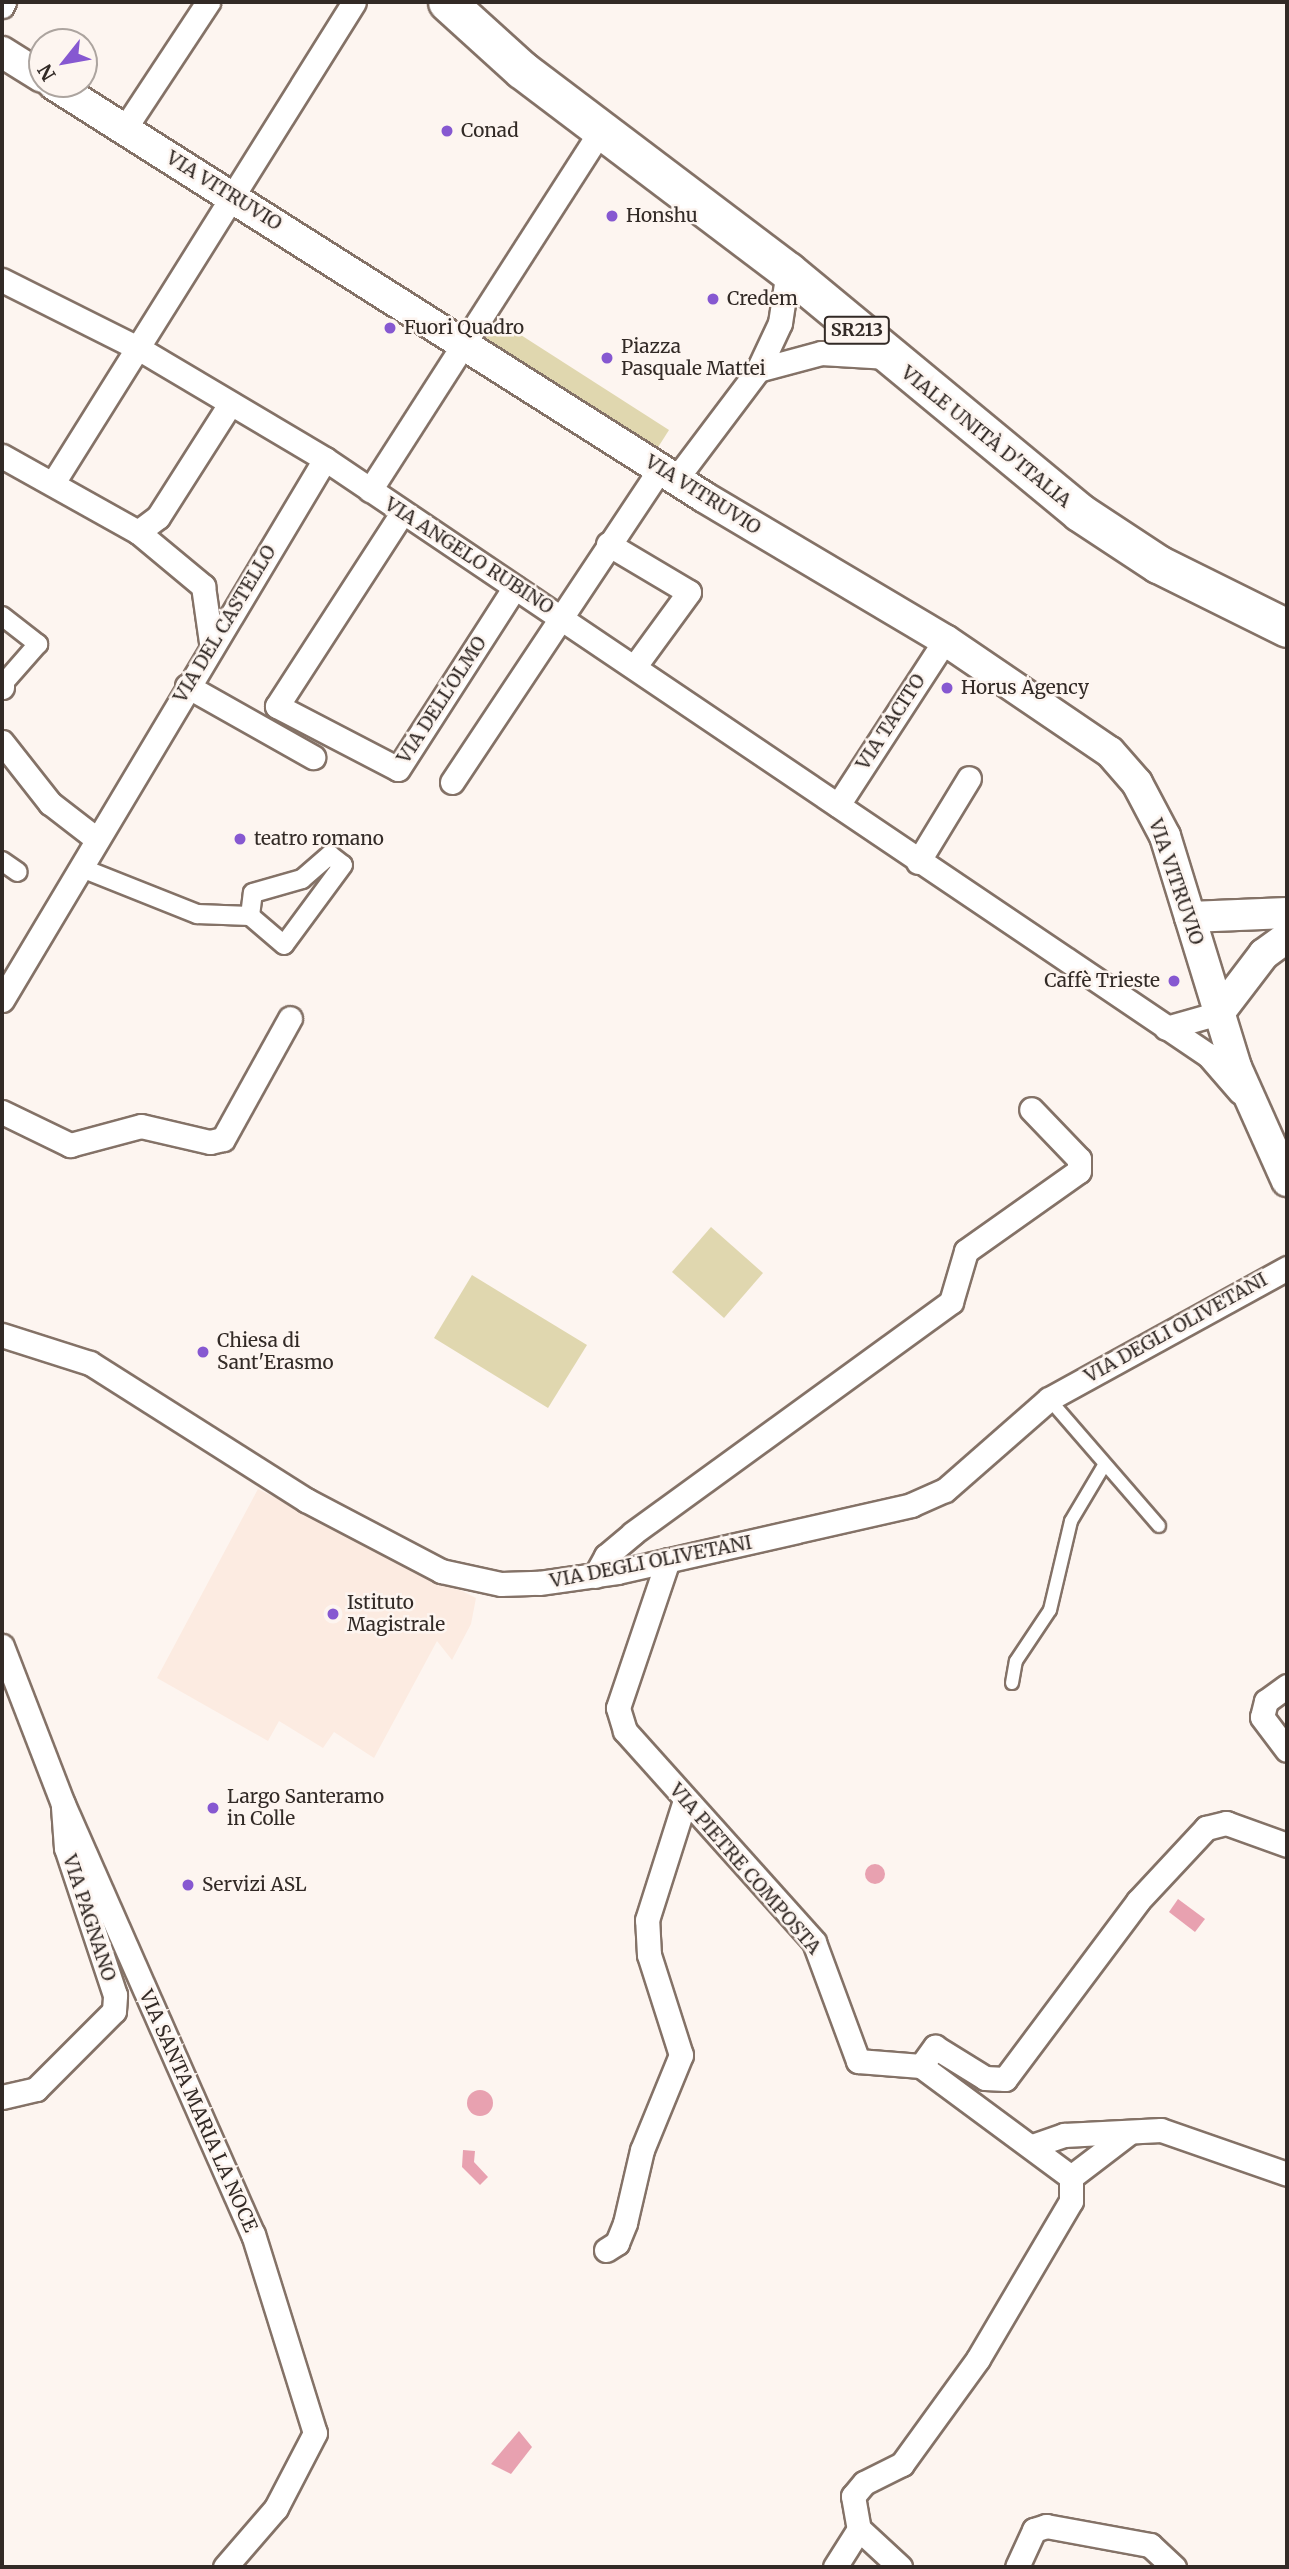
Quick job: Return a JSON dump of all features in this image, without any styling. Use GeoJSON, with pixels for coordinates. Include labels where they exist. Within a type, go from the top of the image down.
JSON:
{"type":"FeatureCollection","features":[{"type":"Feature","properties":{"kind":"main road","name":"VIALE UNITÀ D'ITALIA"},"geometry":{"type":"LineString","coordinates":[[447,2],[601,130],[788,271],[888,357],[1079,512],[1158,564],[1287,628]]}},
{"type":"Feature","properties":{"kind":"street"},"geometry":{"type":"LineString","coordinates":[[125,128],[208,2]]}},
{"type":"Feature","properties":{"kind":"street"},"geometry":{"type":"LineString","coordinates":[[54,484],[354,2]]}},
{"type":"Feature","properties":{"kind":"street"},"geometry":{"type":"LineString","coordinates":[[2,52],[28,68]]}},
{"type":"Feature","properties":{"kind":"street","name":"VIA VITRUVIO"},"geometry":{"type":"LineString","coordinates":[[76,98],[462,340],[668,474],[945,640],[1069,722],[1128,772],[1165,836],[1219,1013],[1250,1103],[1287,1181]]}},
{"type":"Feature","properties":{"kind":"street"},"geometry":{"type":"LineString","coordinates":[[370,490],[462,340],[601,130]]}},
{"type":"Feature","properties":{"kind":"street"},"geometry":{"type":"LineString","coordinates":[[452,782],[608,544],[758,370],[780,323],[788,271]]}},
{"type":"Feature","properties":{"kind":"street","name":"VIA ANGELO RUBINO"},"geometry":{"type":"LineString","coordinates":[[2,280],[138,348],[324,459],[635,666],[918,862],[1208,1055],[1250,1103]]}},
{"type":"Feature","properties":{"kind":"street"},"geometry":{"type":"LineString","coordinates":[[758,370],[821,353],[888,357]]}},
{"type":"Feature","properties":{"kind":"street"},"geometry":{"type":"LineString","coordinates":[[138,532],[158,517],[230,404]]}},
{"type":"Feature","properties":{"kind":"street"},"geometry":{"type":"LineString","coordinates":[[2,456],[138,532],[203,586],[211,642]]}},
{"type":"Feature","properties":{"kind":"street","name":"VIA DEL CASTELLO"},"geometry":{"type":"LineString","coordinates":[[2,1000],[84,869],[94,837],[124,786],[324,459]]}},
{"type":"Feature","properties":{"kind":"street","name":"VIA DELL'OLMO"},"geometry":{"type":"LineString","coordinates":[[402,513],[277,706],[398,769],[515,587]]}},
{"type":"Feature","properties":{"kind":"street"},"geometry":{"type":"LineString","coordinates":[[608,544],[689,592],[635,666]]}},
{"type":"Feature","properties":{"kind":"street"},"geometry":{"type":"LineString","coordinates":[[2,617],[38,644],[2,686]]}},
{"type":"Feature","properties":{"kind":"street","name":"VIA TACITO"},"geometry":{"type":"LineString","coordinates":[[838,805],[945,640]]}},
{"type":"Feature","properties":{"kind":"street"},"geometry":{"type":"LineString","coordinates":[[187,686],[313,757]]}},
{"type":"Feature","properties":{"kind":"street"},"geometry":{"type":"LineString","coordinates":[[2,742],[50,803],[94,837]]}},
{"type":"Feature","properties":{"kind":"street"},"geometry":{"type":"LineString","coordinates":[[918,862],[969,778]]}},
{"type":"Feature","properties":{"kind":"street"},"geometry":{"type":"LineString","coordinates":[[84,869],[197,914],[250,916],[284,944],[343,865],[330,855],[302,878],[253,893],[250,916]]}},
{"type":"Feature","properties":{"kind":"street"},"geometry":{"type":"LineString","coordinates":[[2,861],[18,872]]}},
{"type":"Feature","properties":{"kind":"street"},"geometry":{"type":"LineString","coordinates":[[1190,917],[1287,913]]}},
{"type":"Feature","properties":{"kind":"street"},"geometry":{"type":"LineString","coordinates":[[1166,1028],[1219,1013],[1264,954],[1287,937]]}},
{"type":"Feature","properties":{"kind":"street"},"geometry":{"type":"LineString","coordinates":[[2,1112],[70,1145],[141,1126],[223,1139],[290,1018]]}},
{"type":"Feature","properties":{"kind":"street"},"geometry":{"type":"LineString","coordinates":[[595,1576],[606,1556],[633,1533],[951,1302],[967,1251],[1079,1171],[1079,1159],[1031,1109]]}},
{"type":"Feature","properties":{"kind":"street","name":"VIA DEGLI OLIVETANI"},"geometry":{"type":"LineString","coordinates":[[2,1335],[90,1363],[306,1500],[441,1571],[501,1584],[595,1576],[911,1505],[945,1490],[1049,1399],[1287,1268]]}},
{"type":"Feature","properties":{"kind":"street","name":"VIA PIETRE COMPOSTA"},"geometry":{"type":"LineString","coordinates":[[668,1560],[618,1709],[625,1731],[814,1942],[858,2061],[921,2066]]}},
{"type":"Feature","properties":{"kind":"street","name":"VIA SANTA MARIA LA NOCE"},"geometry":{"type":"LineString","coordinates":[[2,1647],[63,1804],[253,2234],[315,2433],[276,2508],[225,2567]]}},
{"type":"Feature","properties":{"kind":"street"},"geometry":{"type":"LineString","coordinates":[[1287,1686],[1266,1701],[1262,1717],[1287,1750]]}},
{"type":"Feature","properties":{"kind":"street"},"geometry":{"type":"LineString","coordinates":[[606,2250],[617,2244],[625,2223],[642,2150],[681,2055],[649,1955],[647,1920],[685,1800]]}},
{"type":"Feature","properties":{"kind":"street","name":"VIA PAGNANO"},"geometry":{"type":"LineString","coordinates":[[2,2097],[36,2089],[114,2011],[115,1995],[66,1848],[63,1804]]}},
{"type":"Feature","properties":{"kind":"street"},"geometry":{"type":"LineString","coordinates":[[1072,2177],[1035,2145],[921,2066],[935,2047],[985,2078],[1005,2079],[1093,1957],[1206,1828],[1226,1823],[1287,1845]]}},
{"type":"Feature","properties":{"kind":"street"},"geometry":{"type":"LineString","coordinates":[[1035,2145],[1064,2135],[1161,2130],[1287,2174]]}},
{"type":"Feature","properties":{"kind":"street"},"geometry":{"type":"LineString","coordinates":[[900,2567],[859,2529],[853,2496],[864,2483],[902,2464],[978,2359],[1071,2201],[1072,2177],[1130,2132]]}},
{"type":"Feature","properties":{"kind":"street"},"geometry":{"type":"LineString","coordinates":[[1017,2567],[1034,2530],[1046,2526],[1150,2545],[1174,2567]]}},
{"type":"Feature","properties":{"kind":"street"},"geometry":{"type":"LineString","coordinates":[[835,2567],[859,2529]]}},
{"type":"Feature","properties":{"kind":"lane"},"geometry":{"type":"LineString","coordinates":[[1049,1399],[1103,1467],[1159,1526]]}},
{"type":"Feature","properties":{"kind":"lane"},"geometry":{"type":"LineString","coordinates":[[1012,1683],[1016,1661],[1049,1610],[1071,1521],[1103,1467]]}},
{"type":"Feature","properties":{"kind":"shaded area"},"geometry":{"type":"Polygon","coordinates":[[[493,317],[669,430],[655,452],[479,339],[493,317]]]}},
{"type":"Feature","properties":{"kind":"shaded area"},"geometry":{"type":"Polygon","coordinates":[[[711,1227],[763,1273],[724,1318],[672,1272],[711,1227]]]}},
{"type":"Feature","properties":{"kind":"shaded area"},"geometry":{"type":"Polygon","coordinates":[[[472,1275],[587,1345],[548,1408],[434,1338],[472,1275]]]}},
{"type":"Feature","properties":{"kind":"shaded area","name":"Istituto Magistrale"},"geometry":{"type":"Polygon","coordinates":[[[258,1489],[476,1598],[471,1624],[452,1660],[437,1641],[374,1758],[334,1732],[323,1748],[279,1721],[268,1741],[157,1678],[258,1489]]]}},
{"type":"Feature","properties":{"kind":"shaded area"},"geometry":{"type":"Polygon","coordinates":[[[875,1864],[882,1867],[885,1874],[882,1881],[875,1884],[868,1881],[865,1874],[868,1867],[875,1864]]]}},
{"type":"Feature","properties":{"kind":"shaded area"},"geometry":{"type":"Polygon","coordinates":[[[1178,1899],[1205,1919],[1195,1932],[1169,1912],[1178,1899]]]}},
{"type":"Feature","properties":{"kind":"shaded area"},"geometry":{"type":"Polygon","coordinates":[[[480,2090],[489,2094],[493,2103],[489,2112],[480,2116],[471,2112],[467,2103],[471,2094],[480,2090]]]}},
{"type":"Feature","properties":{"kind":"shaded area"},"geometry":{"type":"Polygon","coordinates":[[[463,2150],[475,2151],[474,2162],[488,2177],[480,2185],[462,2167],[463,2150]]]}},
{"type":"Feature","properties":{"kind":"shaded area"},"geometry":{"type":"Polygon","coordinates":[[[519,2431],[532,2447],[511,2474],[491,2464],[519,2431]]]}},
{"type":"Feature","properties":{"kind":"place","name":"Conad"},"geometry":{"type":"Point","coordinates":[447,131]}},
{"type":"Feature","properties":{"kind":"place","name":"Honshu"},"geometry":{"type":"Point","coordinates":[612,216]}},
{"type":"Feature","properties":{"kind":"place","name":"Credem"},"geometry":{"type":"Point","coordinates":[713,299]}},
{"type":"Feature","properties":{"kind":"place","name":"Fuori Quadro"},"geometry":{"type":"Point","coordinates":[390,328]}},
{"type":"Feature","properties":{"kind":"place","name":"Piazza Pasquale Mattei"},"geometry":{"type":"Point","coordinates":[607,358]}},
{"type":"Feature","properties":{"kind":"place","name":"Horus Agency"},"geometry":{"type":"Point","coordinates":[947,688]}},
{"type":"Feature","properties":{"kind":"place","name":"teatro romano"},"geometry":{"type":"Point","coordinates":[240,839]}},
{"type":"Feature","properties":{"kind":"place","name":"Caffè Trieste"},"geometry":{"type":"Point","coordinates":[1174,981]}},
{"type":"Feature","properties":{"kind":"place","name":"Chiesa di Sant'Erasmo"},"geometry":{"type":"Point","coordinates":[203,1352]}},
{"type":"Feature","properties":{"kind":"place","name":"Istituto Magistrale"},"geometry":{"type":"Point","coordinates":[333,1614]}},
{"type":"Feature","properties":{"kind":"place","name":"Largo Santeramo in Colle"},"geometry":{"type":"Point","coordinates":[213,1808]}},
{"type":"Feature","properties":{"kind":"place","name":"Servizi ASL"},"geometry":{"type":"Point","coordinates":[188,1885]}}]}
